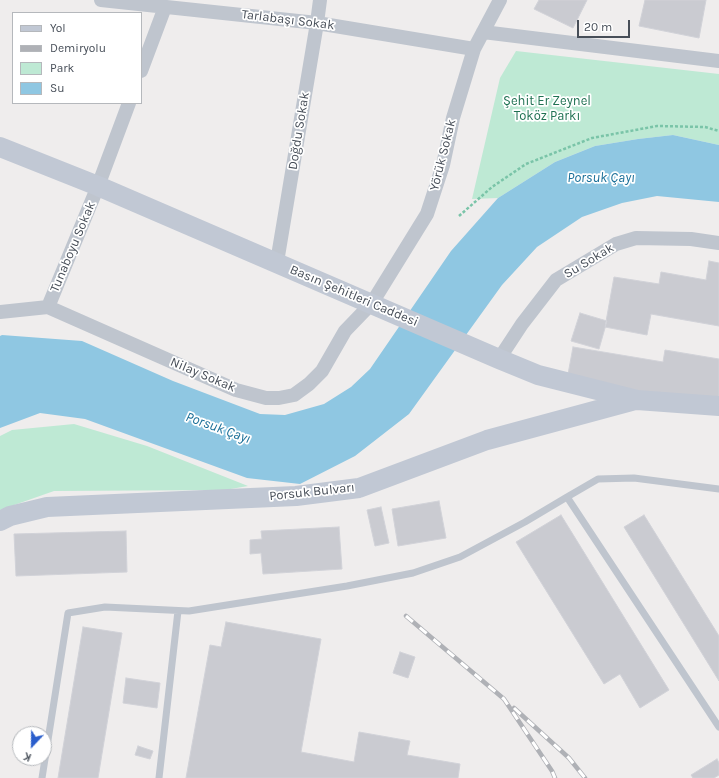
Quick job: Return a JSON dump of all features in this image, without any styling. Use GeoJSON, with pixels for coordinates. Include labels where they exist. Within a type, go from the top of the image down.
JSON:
{"type":"FeatureCollection","features":[{"type":"Feature","properties":{"kind":"main road","name":"Basın Şehitleri Caddesi"},"geometry":{"type":"LineString","coordinates":[[0,147],[98,186],[278,262],[538,375],[637,400],[719,406]]}},
{"type":"Feature","properties":{"kind":"main road","name":"Porsuk Bulvarı"},"geometry":{"type":"LineString","coordinates":[[0,521],[10,516],[47,507],[296,496],[359,488],[487,440],[637,400]]}},
{"type":"Feature","properties":{"kind":"street","name":"Tarlabaşı Sokak"},"geometry":{"type":"LineString","coordinates":[[101,0],[165,7],[211,6],[474,48]]}},
{"type":"Feature","properties":{"kind":"street","name":"Doğdu Sokak"},"geometry":{"type":"LineString","coordinates":[[278,262],[320,0]]}},
{"type":"Feature","properties":{"kind":"street","name":"Yörük Sokak"},"geometry":{"type":"LineString","coordinates":[[372,303],[427,214],[443,164],[453,118],[474,48],[500,0]]}},
{"type":"Feature","properties":{"kind":"street"},"geometry":{"type":"LineString","coordinates":[[142,68],[165,7]]}},
{"type":"Feature","properties":{"kind":"street"},"geometry":{"type":"LineString","coordinates":[[483,32],[719,61]]}},
{"type":"Feature","properties":{"kind":"street","name":"Tunaboyu Sokak"},"geometry":{"type":"LineString","coordinates":[[48,307],[98,186],[129,104]]}},
{"type":"Feature","properties":{"kind":"street","name":"Su Sokak"},"geometry":{"type":"LineString","coordinates":[[499,359],[522,324],[556,280],[616,244],[636,238],[691,239],[719,243]]}},
{"type":"Feature","properties":{"kind":"street","name":"Nilay Sokak"},"geometry":{"type":"LineString","coordinates":[[0,312],[48,307],[236,390],[266,398],[279,398],[294,395],[309,384],[328,362],[345,331],[372,303]]}},
{"type":"Feature","properties":{"kind":"lane"},"geometry":{"type":"LineString","coordinates":[[42,778],[68,613],[105,607],[189,611],[340,588],[413,573],[460,558],[598,479],[634,478],[719,489]]}},
{"type":"Feature","properties":{"kind":"lane"},"geometry":{"type":"LineString","coordinates":[[567,497],[719,727]]}},
{"type":"Feature","properties":{"kind":"lane"},"geometry":{"type":"LineString","coordinates":[[159,778],[178,611]]}},
{"type":"Feature","properties":{"kind":"path"},"geometry":{"type":"LineString","coordinates":[[459,216],[492,187],[526,164],[592,138],[657,126],[705,127],[719,131]]}},
{"type":"Feature","properties":{"kind":"green space","name":"Şehit Er Zeynel Toköz Parkı"},"geometry":{"type":"Polygon","coordinates":[[[516,51],[719,74],[719,145],[673,135],[595,146],[555,162],[498,198],[472,199],[500,78],[516,51]]]}},
{"type":"Feature","properties":{"kind":"green space"},"geometry":{"type":"Polygon","coordinates":[[[74,424],[147,446],[248,486],[225,490],[54,491],[0,510],[0,436],[12,430],[74,424]]]}},
{"type":"Feature","properties":{"kind":"water","name":"Porsuk Çayı"},"geometry":{"type":"Polygon","coordinates":[[[673,135],[719,145],[719,202],[657,196],[622,203],[582,217],[537,247],[502,285],[409,414],[355,456],[300,484],[247,478],[85,419],[40,413],[0,428],[0,336],[2,335],[82,341],[173,381],[260,414],[285,415],[324,404],[351,387],[370,369],[451,251],[498,198],[555,162],[595,146],[673,135]]]}},
{"type":"Feature","properties":{"kind":"building"},"geometry":{"type":"Polygon","coordinates":[[[539,0],[587,0],[573,28],[534,9],[539,0]]]}},
{"type":"Feature","properties":{"kind":"building"},"geometry":{"type":"Polygon","coordinates":[[[645,0],[706,0],[699,38],[639,26],[645,0]]]}},
{"type":"Feature","properties":{"kind":"building"},"geometry":{"type":"Polygon","coordinates":[[[709,261],[719,263],[719,326],[651,314],[647,335],[605,327],[614,277],[659,284],[661,272],[706,280],[709,261]]]}},
{"type":"Feature","properties":{"kind":"building"},"geometry":{"type":"Polygon","coordinates":[[[580,313],[607,321],[599,349],[571,341],[580,313]]]}},
{"type":"Feature","properties":{"kind":"building"},"geometry":{"type":"Polygon","coordinates":[[[573,347],[663,362],[665,350],[719,359],[719,402],[566,385],[573,347]]]}},
{"type":"Feature","properties":{"kind":"building"},"geometry":{"type":"Polygon","coordinates":[[[439,501],[446,538],[398,546],[392,509],[439,501]]]}},
{"type":"Feature","properties":{"kind":"building"},"geometry":{"type":"Polygon","coordinates":[[[381,507],[389,543],[375,546],[367,510],[381,507]]]}},
{"type":"Feature","properties":{"kind":"building"},"geometry":{"type":"Polygon","coordinates":[[[561,515],[669,690],[640,708],[620,674],[604,684],[516,542],[561,515]]]}},
{"type":"Feature","properties":{"kind":"building"},"geometry":{"type":"Polygon","coordinates":[[[644,515],[719,636],[719,681],[624,527],[644,515]]]}},
{"type":"Feature","properties":{"kind":"building"},"geometry":{"type":"Polygon","coordinates":[[[339,527],[342,569],[263,574],[261,553],[250,554],[250,540],[262,539],[261,531],[339,527]]]}},
{"type":"Feature","properties":{"kind":"building"},"geometry":{"type":"Polygon","coordinates":[[[126,531],[127,572],[16,576],[14,534],[126,531]]]}},
{"type":"Feature","properties":{"kind":"building"},"geometry":{"type":"Polygon","coordinates":[[[226,622],[321,639],[301,752],[354,762],[359,732],[410,741],[407,755],[460,764],[458,778],[186,778],[210,645],[221,647],[226,622]]]}},
{"type":"Feature","properties":{"kind":"building"},"geometry":{"type":"Polygon","coordinates":[[[83,627],[122,633],[98,778],[58,778],[83,627]]]}},
{"type":"Feature","properties":{"kind":"building"},"geometry":{"type":"Polygon","coordinates":[[[400,652],[415,657],[408,678],[393,673],[400,652]]]}},
{"type":"Feature","properties":{"kind":"building"},"geometry":{"type":"Polygon","coordinates":[[[126,678],[160,683],[157,708],[123,703],[126,678]]]}},
{"type":"Feature","properties":{"kind":"building"},"geometry":{"type":"Polygon","coordinates":[[[138,746],[153,751],[150,759],[135,755],[138,746]]]}},
{"type":"Feature","properties":{"kind":"building"},"geometry":{"type":"Polygon","coordinates":[[[717,759],[719,763],[719,775],[714,778],[693,778],[691,775],[717,759]]]}},
{"type":"Feature","properties":{"kind":"railway"},"geometry":{"type":"LineString","coordinates":[[406,616],[504,699],[552,771],[555,778]]}},
{"type":"Feature","properties":{"kind":"railway"},"geometry":{"type":"LineString","coordinates":[[514,708],[569,758],[585,778]]}}]}
